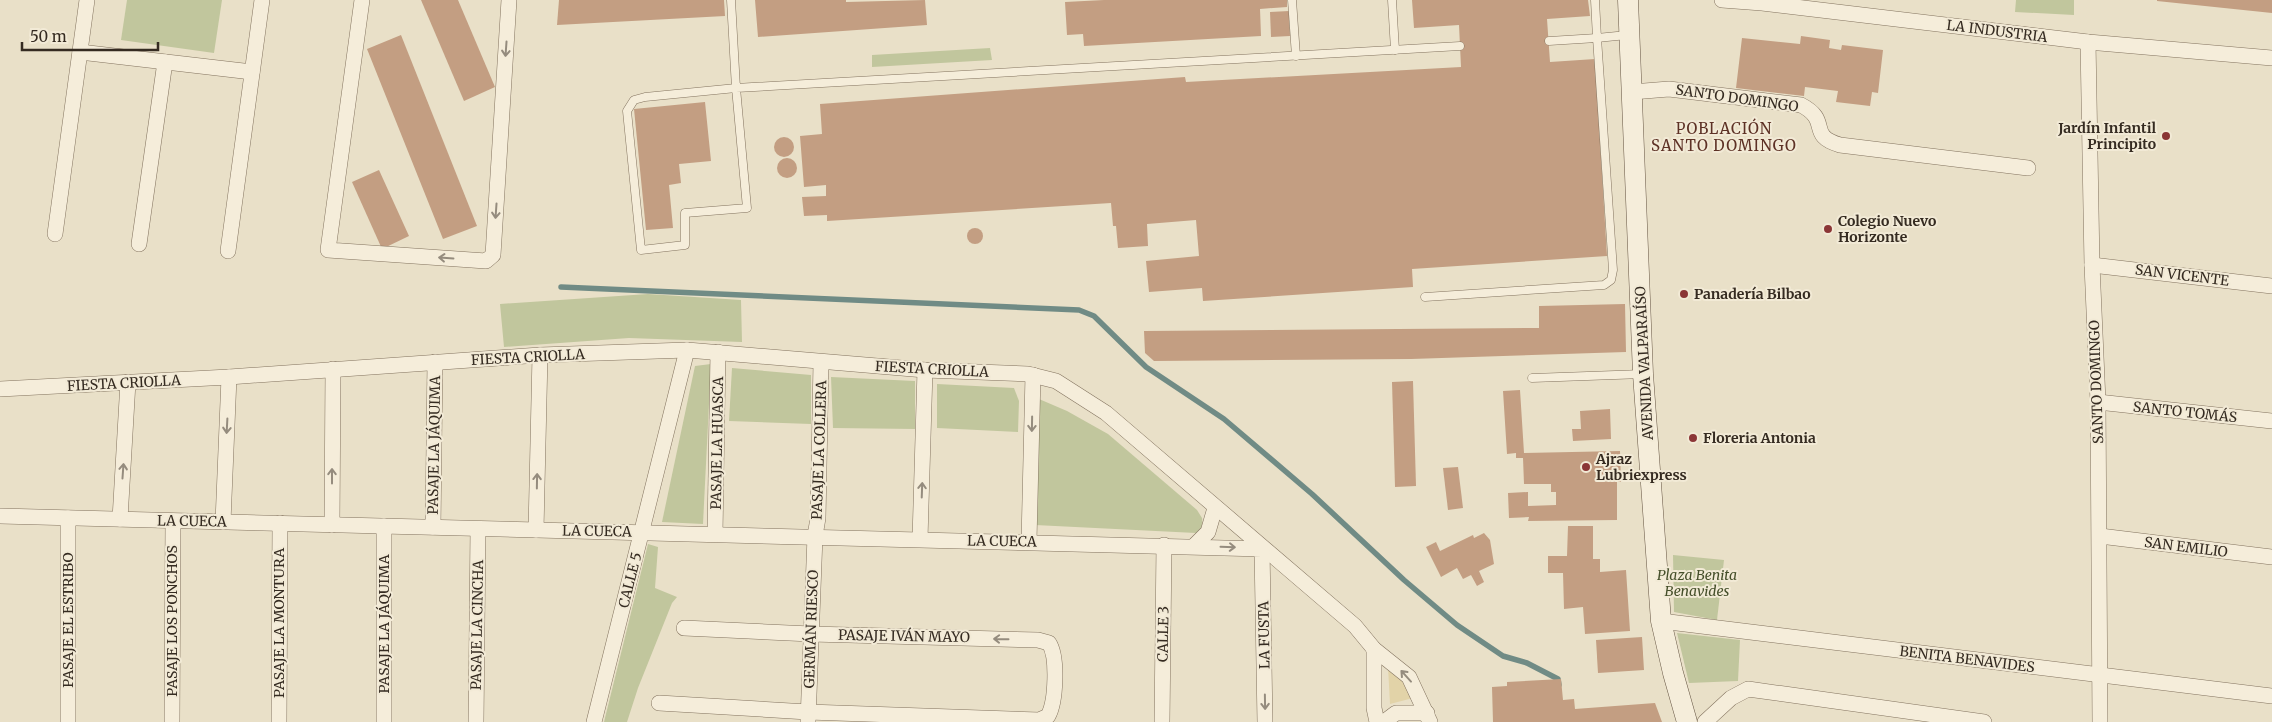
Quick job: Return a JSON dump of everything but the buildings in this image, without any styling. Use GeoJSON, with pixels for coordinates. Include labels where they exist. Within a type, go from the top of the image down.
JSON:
{"type":"FeatureCollection","features":[{"type":"Feature","properties":{"kind":"main road","name":"AVENIDA VALPARAÍSO"},"geometry":{"type":"LineString","coordinates":[[1628,0],[1643,374],[1661,621],[1672,674],[1687,722]]}},
{"type":"Feature","properties":{"kind":"street"},"geometry":{"type":"LineString","coordinates":[[54,234],[87,0]]}},
{"type":"Feature","properties":{"kind":"street"},"geometry":{"type":"LineString","coordinates":[[228,251],[262,0]]}},
{"type":"Feature","properties":{"kind":"street"},"geometry":{"type":"LineString","coordinates":[[362,0],[328,250],[486,261],[493,256],[509,0]]}},
{"type":"Feature","properties":{"kind":"street","name":"LA INDUSTRIA"},"geometry":{"type":"LineString","coordinates":[[1722,0],[1762,3],[2088,42],[2272,58]]}},
{"type":"Feature","properties":{"kind":"street","name":"SANTO DOMINGO"},"geometry":{"type":"LineString","coordinates":[[2088,42],[2092,265],[2098,402],[2100,722]]}},
{"type":"Feature","properties":{"kind":"street"},"geometry":{"type":"LineString","coordinates":[[80,52],[252,72]]}},
{"type":"Feature","properties":{"kind":"street"},"geometry":{"type":"LineString","coordinates":[[139,244],[165,62]]}},
{"type":"Feature","properties":{"kind":"street","name":"SANTO DOMINGO"},"geometry":{"type":"LineString","coordinates":[[1632,92],[1669,89],[1801,106],[1813,112],[1818,118],[1820,133],[1826,141],[1840,145],[2028,168]]}},
{"type":"Feature","properties":{"kind":"street","name":"SAN VICENTE"},"geometry":{"type":"LineString","coordinates":[[2092,265],[2272,286]]}},
{"type":"Feature","properties":{"kind":"street","name":"FIESTA CRIOLLA"},"geometry":{"type":"LineString","coordinates":[[0,389],[229,377],[333,368],[540,356],[687,350],[821,363],[1033,375],[1056,381],[1106,413],[1262,549],[1355,626],[1374,649],[1409,676],[1429,717]]}},
{"type":"Feature","properties":{"kind":"street","name":"CALLE 5"},"geometry":{"type":"LineString","coordinates":[[594,722],[687,350]]}},
{"type":"Feature","properties":{"kind":"street","name":"PASAJE LA HUASCA"},"geometry":{"type":"LineString","coordinates":[[715,534],[718,352]]}},
{"type":"Feature","properties":{"kind":"street"},"geometry":{"type":"LineString","coordinates":[[536,530],[540,356]]}},
{"type":"Feature","properties":{"kind":"street","name":"PASAJE LA JÁQUIMA"},"geometry":{"type":"LineString","coordinates":[[433,527],[435,362]]}},
{"type":"Feature","properties":{"kind":"street","name":"PASAJE LA COLLERA"},"geometry":{"type":"LineString","coordinates":[[815,536],[818,518],[821,363]]}},
{"type":"Feature","properties":{"kind":"street"},"geometry":{"type":"LineString","coordinates":[[332,525],[333,368]]}},
{"type":"Feature","properties":{"kind":"street"},"geometry":{"type":"LineString","coordinates":[[920,539],[925,370]]}},
{"type":"Feature","properties":{"kind":"street"},"geometry":{"type":"LineString","coordinates":[[1029,542],[1033,375]]}},
{"type":"Feature","properties":{"kind":"street"},"geometry":{"type":"LineString","coordinates":[[223,522],[229,377]]}},
{"type":"Feature","properties":{"kind":"street"},"geometry":{"type":"LineString","coordinates":[[120,519],[128,382]]}},
{"type":"Feature","properties":{"kind":"street","name":"SANTO TOMÁS"},"geometry":{"type":"LineString","coordinates":[[2098,402],[2272,421]]}},
{"type":"Feature","properties":{"kind":"street"},"geometry":{"type":"LineString","coordinates":[[1194,546],[1208,532],[1215,508]]}},
{"type":"Feature","properties":{"kind":"street","name":"LA CUECA"},"geometry":{"type":"LineString","coordinates":[[0,516],[1262,549]]}},
{"type":"Feature","properties":{"kind":"street","name":"PASAJE EL ESTRIBO"},"geometry":{"type":"LineString","coordinates":[[68,518],[68,722]]}},
{"type":"Feature","properties":{"kind":"street","name":"PASAJE LOS PONCHOS"},"geometry":{"type":"LineString","coordinates":[[172,722],[173,521]]}},
{"type":"Feature","properties":{"kind":"street","name":"PASAJE LA MONTURA"},"geometry":{"type":"LineString","coordinates":[[279,722],[280,524]]}},
{"type":"Feature","properties":{"kind":"street","name":"PASAJE LA JÁQUIMA"},"geometry":{"type":"LineString","coordinates":[[384,526],[384,722]]}},
{"type":"Feature","properties":{"kind":"street","name":"PASAJE LA CINCHA"},"geometry":{"type":"LineString","coordinates":[[476,722],[478,529]]}},
{"type":"Feature","properties":{"kind":"street","name":"GERMÁN RIESCO"},"geometry":{"type":"LineString","coordinates":[[808,717],[815,536]]}},
{"type":"Feature","properties":{"kind":"street","name":"SAN EMILIO"},"geometry":{"type":"LineString","coordinates":[[2100,536],[2272,557]]}},
{"type":"Feature","properties":{"kind":"street","name":"CALLE 3"},"geometry":{"type":"LineString","coordinates":[[1162,722],[1164,545]]}},
{"type":"Feature","properties":{"kind":"street","name":"LA FUSTA"},"geometry":{"type":"LineString","coordinates":[[1262,549],[1265,722]]}},
{"type":"Feature","properties":{"kind":"street","name":"BENITA BENAVIDES"},"geometry":{"type":"LineString","coordinates":[[1661,621],[2272,696]]}},
{"type":"Feature","properties":{"kind":"street","name":"PASAJE IVÁN MAYO"},"geometry":{"type":"LineString","coordinates":[[684,628],[811,634],[1038,640],[1049,643],[1054,654],[1053,704],[1048,716],[1039,720],[808,717]]}},
{"type":"Feature","properties":{"kind":"street"},"geometry":{"type":"LineString","coordinates":[[1374,649],[1374,708],[1376,722]]}},
{"type":"Feature","properties":{"kind":"street"},"geometry":{"type":"LineString","coordinates":[[1705,722],[1735,695],[1748,689],[1984,722]]}},
{"type":"Feature","properties":{"kind":"street"},"geometry":{"type":"LineString","coordinates":[[659,703],[808,717]]}},
{"type":"Feature","properties":{"kind":"street"},"geometry":{"type":"LineString","coordinates":[[1384,722],[1396,713],[1429,717]]}},
{"type":"Feature","properties":{"kind":"lane"},"geometry":{"type":"LineString","coordinates":[[731,0],[736,88],[747,208],[685,213],[684,245],[641,250],[627,110],[634,100],[644,97],[736,88],[1460,46]]}},
{"type":"Feature","properties":{"kind":"lane"},"geometry":{"type":"LineString","coordinates":[[1292,0],[1296,56]]}},
{"type":"Feature","properties":{"kind":"lane"},"geometry":{"type":"LineString","coordinates":[[1392,0],[1395,50]]}},
{"type":"Feature","properties":{"kind":"lane"},"geometry":{"type":"LineString","coordinates":[[1425,297],[1604,285],[1611,280],[1613,270],[1595,0]]}},
{"type":"Feature","properties":{"kind":"lane"},"geometry":{"type":"LineString","coordinates":[[1549,41],[1629,35]]}},
{"type":"Feature","properties":{"kind":"lane"},"geometry":{"type":"LineString","coordinates":[[1532,378],[1643,374]]}},
{"type":"Feature","properties":{"kind":"green space"},"geometry":{"type":"Polygon","coordinates":[[[127,0],[222,0],[214,53],[121,40],[127,0]]]}},
{"type":"Feature","properties":{"kind":"green space"},"geometry":{"type":"Polygon","coordinates":[[[2016,0],[2074,0],[2074,15],[2015,12],[2016,0]]]}},
{"type":"Feature","properties":{"kind":"green space"},"geometry":{"type":"Polygon","coordinates":[[[990,48],[992,60],[872,67],[872,55],[990,48]]]}},
{"type":"Feature","properties":{"kind":"green space"},"geometry":{"type":"Polygon","coordinates":[[[648,294],[741,300],[742,342],[629,338],[504,347],[500,304],[648,294]]]}},
{"type":"Feature","properties":{"kind":"green space"},"geometry":{"type":"Polygon","coordinates":[[[711,364],[703,524],[662,522],[695,366],[711,364]]]}},
{"type":"Feature","properties":{"kind":"green space"},"geometry":{"type":"Polygon","coordinates":[[[732,368],[811,375],[811,424],[729,421],[732,368]]]}},
{"type":"Feature","properties":{"kind":"green space"},"geometry":{"type":"Polygon","coordinates":[[[831,377],[915,381],[915,429],[833,428],[831,377]]]}},
{"type":"Feature","properties":{"kind":"green space"},"geometry":{"type":"Polygon","coordinates":[[[937,384],[1014,388],[1019,401],[1018,432],[937,428],[937,384]]]}},
{"type":"Feature","properties":{"kind":"green space"},"geometry":{"type":"Polygon","coordinates":[[[1039,399],[1067,411],[1108,434],[1197,510],[1202,518],[1203,527],[1196,533],[1035,525],[1039,399]]]}},
{"type":"Feature","properties":{"kind":"green space"},"geometry":{"type":"Polygon","coordinates":[[[648,544],[658,547],[655,588],[677,597],[672,603],[638,688],[627,722],[604,722],[648,544]]]}},
{"type":"Feature","properties":{"kind":"green space","name":"Plaza Benita Benavides"},"geometry":{"type":"Polygon","coordinates":[[[1673,555],[1724,560],[1717,620],[1674,612],[1673,555]]]}},
{"type":"Feature","properties":{"kind":"green space"},"geometry":{"type":"Polygon","coordinates":[[[1677,633],[1740,640],[1738,681],[1689,683],[1677,633]]]}},
{"type":"Feature","properties":{"kind":"sand"},"geometry":{"type":"Polygon","coordinates":[[[1388,667],[1401,676],[1413,698],[1390,704],[1388,667]]]}},
{"type":"Feature","properties":{"kind":"waterway"},"geometry":{"type":"LineString","coordinates":[[561,287],[1079,310],[1094,316],[1146,367],[1224,419],[1312,494],[1404,580],[1457,625],[1503,656],[1527,663],[1558,679],[1559,685]]}},
{"type":"Feature","properties":{"kind":"place","name":"Jardín Infantil Principito"},"geometry":{"type":"Point","coordinates":[2166,136]}},
{"type":"Feature","properties":{"kind":"place","name":"Colegio Nuevo Horizonte"},"geometry":{"type":"Point","coordinates":[1828,229]}},
{"type":"Feature","properties":{"kind":"place","name":"Panadería Bilbao"},"geometry":{"type":"Point","coordinates":[1684,294]}},
{"type":"Feature","properties":{"kind":"place","name":"Floreria Antonia"},"geometry":{"type":"Point","coordinates":[1693,438]}},
{"type":"Feature","properties":{"kind":"place","name":"Ajraz Lubriexpress"},"geometry":{"type":"Point","coordinates":[1586,467]}},
{"type":"Feature","properties":{"kind":"district","name":"POBLACIÓN SANTO DOMINGO"},"geometry":{"type":"Point","coordinates":[1724,136]}}]}
